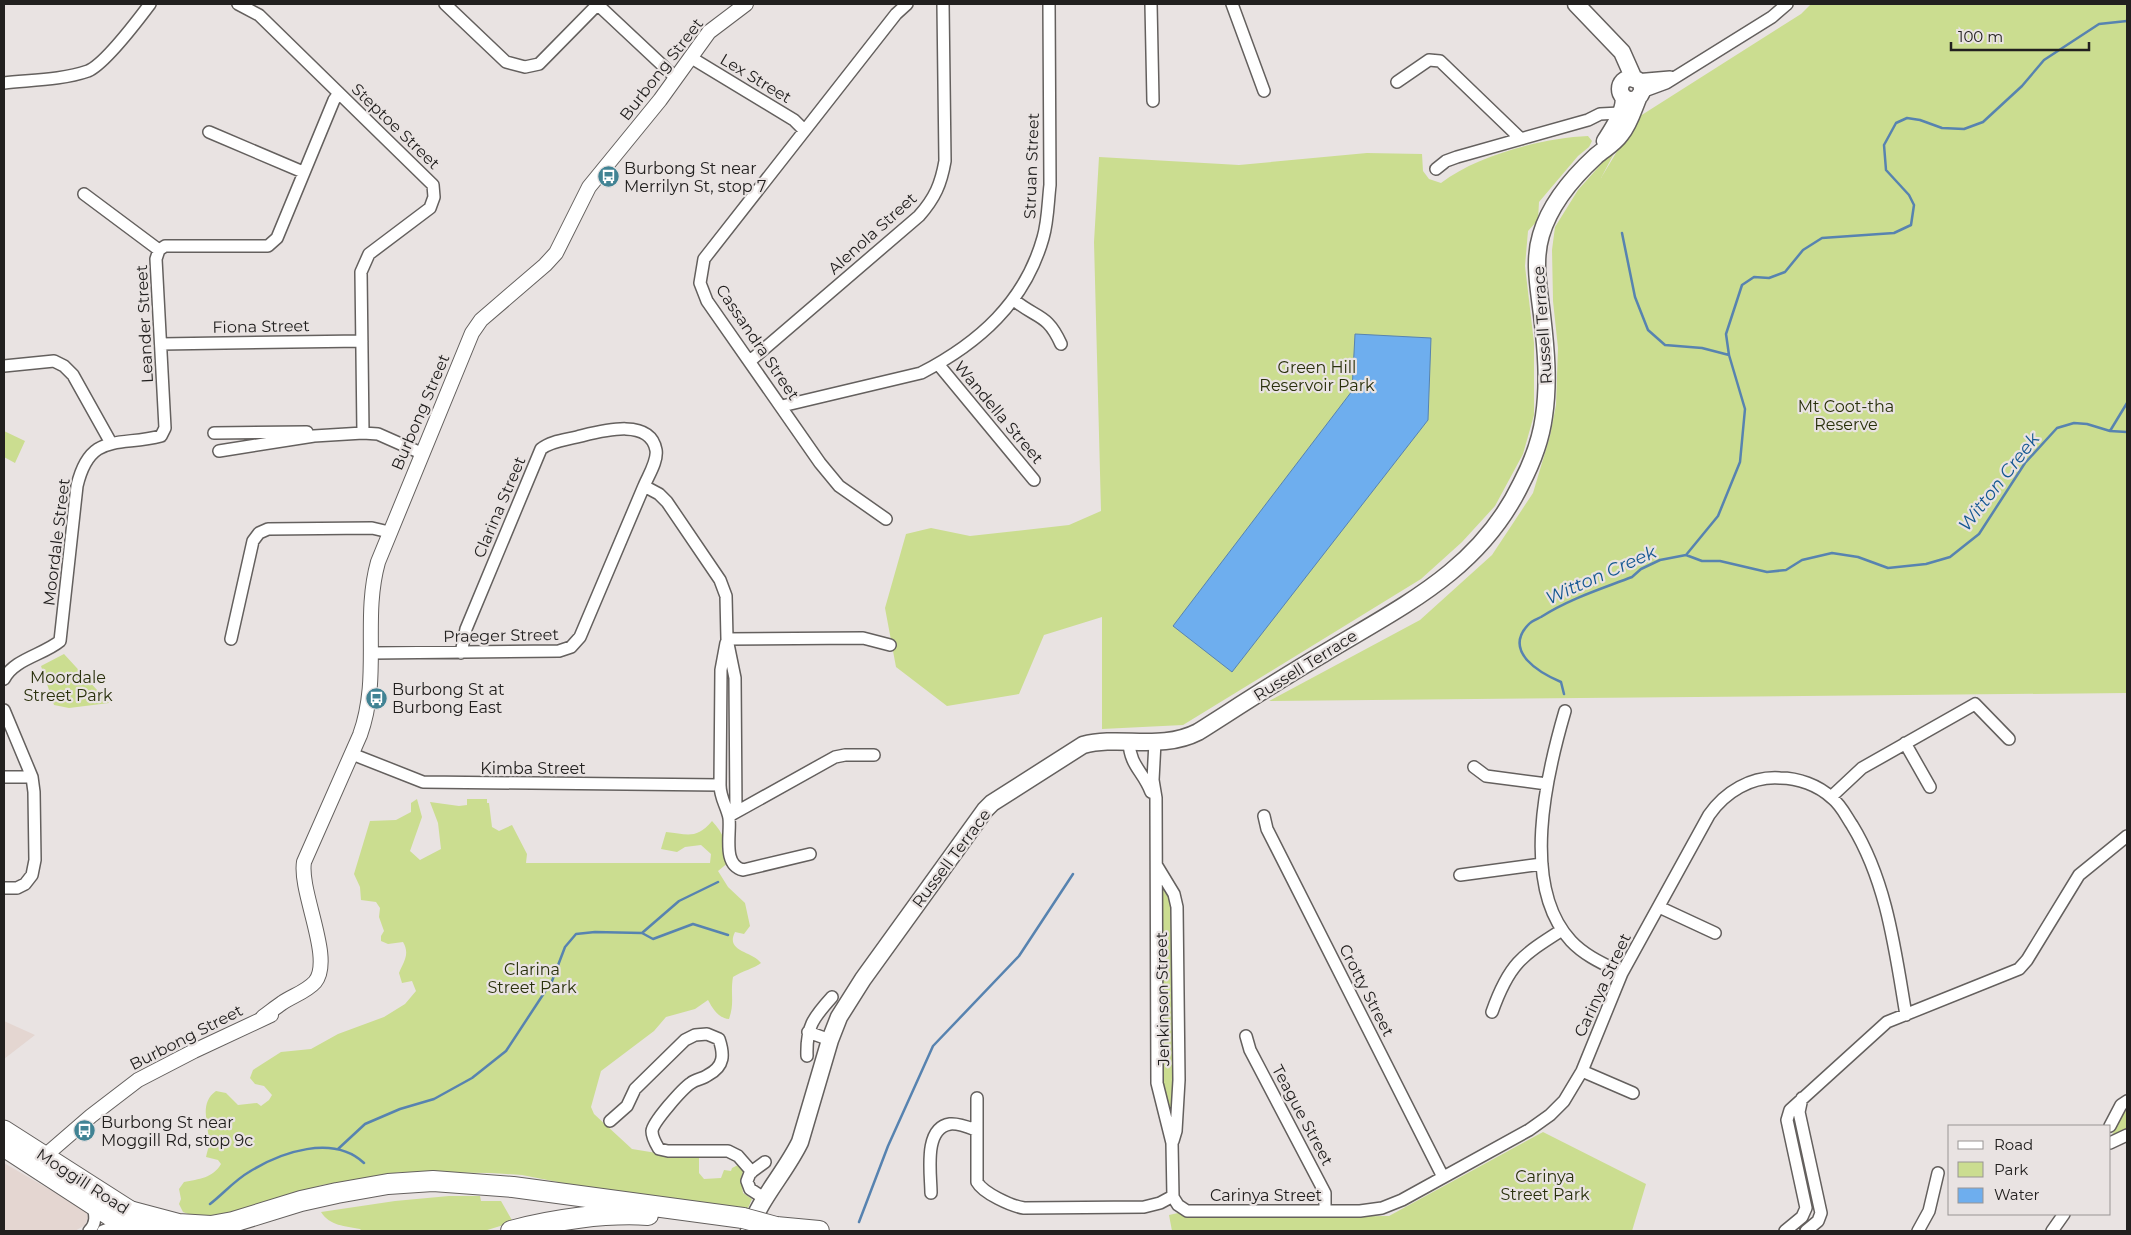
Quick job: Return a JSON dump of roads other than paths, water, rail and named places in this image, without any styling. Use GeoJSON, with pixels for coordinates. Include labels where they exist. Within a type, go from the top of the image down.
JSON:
{"type":"FeatureCollection","features":[{"type":"Feature","properties":{"kind":"highway","name":"Moggill Road"},"geometry":{"type":"LineString","coordinates":[[4,1130],[93,1205],[128,1222],[162,1231]]}},
{"type":"Feature","properties":{"kind":"highway","name":"Moggill Road"},"geometry":{"type":"LineString","coordinates":[[4,1147],[39,1161],[128,1222]]}},
{"type":"Feature","properties":{"kind":"highway"},"geometry":{"type":"LineString","coordinates":[[128,1222],[165,1222],[203,1226],[233,1222],[302,1201],[361,1188],[409,1182],[467,1183],[513,1187],[776,1227],[819,1231]]}},
{"type":"Feature","properties":{"kind":"highway"},"geometry":{"type":"LineString","coordinates":[[239,1231],[275,1217],[338,1201],[405,1188],[467,1183]]}},
{"type":"Feature","properties":{"kind":"highway"},"geometry":{"type":"LineString","coordinates":[[511,1231],[552,1222],[625,1216],[644,1215],[726,1219]]}},
{"type":"Feature","properties":{"kind":"main road"},"geometry":{"type":"LineString","coordinates":[[1576,4],[1608,37],[1618,62],[1628,99]]}},
{"type":"Feature","properties":{"kind":"main road","name":"Russell Terrace"},"geometry":{"type":"LineString","coordinates":[[1596,155],[1618,138],[1628,99]]}},
{"type":"Feature","properties":{"kind":"main road","name":"Russell Terrace"},"geometry":{"type":"LineString","coordinates":[[749,1231],[764,1198],[793,1157],[800,1142],[830,1040],[839,1017],[859,986],[985,810],[992,803],[1082,746],[1096,742],[1177,740],[1198,732],[1412,600],[1448,575],[1483,543],[1500,522],[1528,471],[1544,418],[1547,364],[1537,268],[1541,236],[1557,200],[1596,155],[1628,99]]}},
{"type":"Feature","properties":{"kind":"street"},"geometry":{"type":"LineString","coordinates":[[4,83],[72,75],[89,70],[102,62],[150,4]]}},
{"type":"Feature","properties":{"kind":"street","name":"Steptoe Street"},"geometry":{"type":"LineString","coordinates":[[238,4],[259,15],[433,185],[434,197],[430,208],[369,254],[361,272],[363,433]]}},
{"type":"Feature","properties":{"kind":"street"},"geometry":{"type":"LineString","coordinates":[[445,4],[506,62],[525,66],[539,64],[598,4],[676,78]]}},
{"type":"Feature","properties":{"kind":"street","name":"Burbong Street"},"geometry":{"type":"LineString","coordinates":[[39,1161],[91,1116],[138,1080],[264,1017],[309,987],[318,978],[320,959],[314,917],[303,878],[304,862],[352,754],[362,729],[368,706],[371,684],[372,587],[378,562],[421,453],[472,333],[481,320],[545,265],[556,253],[589,187],[676,78],[709,32],[746,4]]}},
{"type":"Feature","properties":{"kind":"street","name":"Cassandra Street"},"geometry":{"type":"LineString","coordinates":[[886,519],[839,486],[820,463],[707,301],[700,283],[704,259],[896,14],[908,4]]}},
{"type":"Feature","properties":{"kind":"street","name":"Alenola Street"},"geometry":{"type":"LineString","coordinates":[[750,361],[919,216],[931,202],[941,181],[945,160],[943,4]]}},
{"type":"Feature","properties":{"kind":"street","name":"Struan Street"},"geometry":{"type":"LineString","coordinates":[[782,406],[796,401],[921,373],[938,364],[983,333],[1014,300],[1037,257],[1044,236],[1048,210],[1050,185],[1049,4]]}},
{"type":"Feature","properties":{"kind":"street"},"geometry":{"type":"LineString","coordinates":[[1151,4],[1153,101]]}},
{"type":"Feature","properties":{"kind":"street"},"geometry":{"type":"LineString","coordinates":[[1232,4],[1264,91]]}},
{"type":"Feature","properties":{"kind":"street"},"geometry":{"type":"LineString","coordinates":[[1436,169],[1449,160],[1588,120],[1602,122],[1628,99],[1677,76],[1772,17],[1787,4]]}},
{"type":"Feature","properties":{"kind":"street","name":"Lex Street"},"geometry":{"type":"LineString","coordinates":[[690,57],[794,120],[804,130]]}},
{"type":"Feature","properties":{"kind":"street"},"geometry":{"type":"LineString","coordinates":[[1397,82],[1429,60],[1440,61],[1521,139]]}},
{"type":"Feature","properties":{"kind":"street","name":"Leander Street"},"geometry":{"type":"LineString","coordinates":[[161,436],[165,428],[156,259],[159,250],[166,246],[268,246],[277,238],[303,172],[334,100],[339,93]]}},
{"type":"Feature","properties":{"kind":"street"},"geometry":{"type":"LineString","coordinates":[[210,132],[303,172]]}},
{"type":"Feature","properties":{"kind":"street"},"geometry":{"type":"LineString","coordinates":[[84,194],[159,250]]}},
{"type":"Feature","properties":{"kind":"street"},"geometry":{"type":"LineString","coordinates":[[1014,300],[1022,307],[1046,319],[1054,328],[1061,344]]}},
{"type":"Feature","properties":{"kind":"street","name":"Fiona Street"},"geometry":{"type":"LineString","coordinates":[[162,344],[362,341]]}},
{"type":"Feature","properties":{"kind":"street"},"geometry":{"type":"LineString","coordinates":[[4,366],[54,362],[64,366],[73,375],[111,443]]}},
{"type":"Feature","properties":{"kind":"street","name":"Wandella Street"},"geometry":{"type":"LineString","coordinates":[[938,364],[1034,480]]}},
{"type":"Feature","properties":{"kind":"street","name":"Clarina Street"},"geometry":{"type":"LineString","coordinates":[[461,653],[466,629],[537,458],[543,448],[552,443],[616,428],[638,432],[650,439],[656,451],[655,460],[644,486]]}},
{"type":"Feature","properties":{"kind":"street"},"geometry":{"type":"LineString","coordinates":[[214,433],[292,431],[324,435]]}},
{"type":"Feature","properties":{"kind":"street"},"geometry":{"type":"LineString","coordinates":[[219,451],[324,435],[363,433],[378,434],[421,453]]}},
{"type":"Feature","properties":{"kind":"street","name":"Moordale Street"},"geometry":{"type":"LineString","coordinates":[[4,679],[9,669],[50,649],[60,641],[77,486],[81,469],[89,456],[111,443],[161,436]]}},
{"type":"Feature","properties":{"kind":"street"},"geometry":{"type":"LineString","coordinates":[[644,486],[664,499],[720,580],[726,596],[727,639],[735,678],[732,814],[729,852],[731,861],[736,867],[746,870],[810,854]]}},
{"type":"Feature","properties":{"kind":"street","name":"Praeger Street"},"geometry":{"type":"LineString","coordinates":[[372,653],[559,651],[574,646],[580,637],[644,486]]}},
{"type":"Feature","properties":{"kind":"street"},"geometry":{"type":"LineString","coordinates":[[231,639],[253,541],[259,533],[268,529],[372,528],[389,532]]}},
{"type":"Feature","properties":{"kind":"street"},"geometry":{"type":"LineString","coordinates":[[727,639],[863,638],[890,645]]}},
{"type":"Feature","properties":{"kind":"street"},"geometry":{"type":"LineString","coordinates":[[727,639],[721,670],[720,785],[721,798],[732,814]]}},
{"type":"Feature","properties":{"kind":"street"},"geometry":{"type":"LineString","coordinates":[[1831,797],[1856,772],[1975,704],[2009,739]]}},
{"type":"Feature","properties":{"kind":"street"},"geometry":{"type":"LineString","coordinates":[[4,710],[32,777],[34,792],[34,868],[25,884],[17,888],[4,888]]}},
{"type":"Feature","properties":{"kind":"street"},"geometry":{"type":"LineString","coordinates":[[1565,711],[1553,752],[1543,817],[1542,864],[1547,899],[1562,930],[1580,950],[1622,972]]}},
{"type":"Feature","properties":{"kind":"street","name":"Jenkinson Street"},"geometry":{"type":"LineString","coordinates":[[1129,742],[1131,759],[1149,786],[1156,811]]}},
{"type":"Feature","properties":{"kind":"street","name":"Jenkinson Street"},"geometry":{"type":"LineString","coordinates":[[1155,742],[1153,780],[1156,811],[1157,1083],[1172,1143],[1174,1199]]}},
{"type":"Feature","properties":{"kind":"street"},"geometry":{"type":"LineString","coordinates":[[1905,743],[1930,787]]}},
{"type":"Feature","properties":{"kind":"street","name":"Kimba Street"},"geometry":{"type":"LineString","coordinates":[[352,754],[423,782],[720,785]]}},
{"type":"Feature","properties":{"kind":"street"},"geometry":{"type":"LineString","coordinates":[[732,814],[835,757],[874,755]]}},
{"type":"Feature","properties":{"kind":"street"},"geometry":{"type":"LineString","coordinates":[[1474,767],[1486,776],[1547,784]]}},
{"type":"Feature","properties":{"kind":"street"},"geometry":{"type":"LineString","coordinates":[[4,778],[32,777]]}},
{"type":"Feature","properties":{"kind":"street","name":"Carinya Street"},"geometry":{"type":"LineString","coordinates":[[1174,1199],[1183,1209],[1193,1212],[1360,1211],[1382,1208],[1402,1200],[1546,1119],[1564,1101],[1582,1071],[1622,972],[1709,815],[1729,793],[1756,780],[1776,778],[1809,784],[1831,797],[1843,810],[1875,870],[1886,908],[1906,1015]]}},
{"type":"Feature","properties":{"kind":"street","name":"Crotty Street"},"geometry":{"type":"LineString","coordinates":[[1264,816],[1267,829],[1443,1177]]}},
{"type":"Feature","properties":{"kind":"street"},"geometry":{"type":"LineString","coordinates":[[1785,1231],[1802,1217],[1806,1210],[1787,1118],[1790,1110],[1880,1028],[1906,1015],[2019,969],[2027,960],[2079,875],[2127,836]]}},
{"type":"Feature","properties":{"kind":"street","name":"Jenkinson Street"},"geometry":{"type":"LineString","coordinates":[[1156,859],[1159,872],[1174,894],[1177,907],[1179,1080],[1176,1131],[1172,1143]]}},
{"type":"Feature","properties":{"kind":"street"},"geometry":{"type":"LineString","coordinates":[[1460,875],[1542,864]]}},
{"type":"Feature","properties":{"kind":"street"},"geometry":{"type":"LineString","coordinates":[[1659,907],[1715,933]]}},
{"type":"Feature","properties":{"kind":"street"},"geometry":{"type":"LineString","coordinates":[[1492,1012],[1501,986],[1512,969],[1528,953],[1562,930]]}},
{"type":"Feature","properties":{"kind":"street"},"geometry":{"type":"LineString","coordinates":[[807,1056],[808,1032],[814,1017],[832,997]]}},
{"type":"Feature","properties":{"kind":"street"},"geometry":{"type":"LineString","coordinates":[[808,1032],[830,1040]]}},
{"type":"Feature","properties":{"kind":"street"},"geometry":{"type":"LineString","coordinates":[[610,1121],[627,1106],[635,1089],[684,1040],[695,1035],[707,1034],[718,1039],[723,1053],[720,1063],[710,1075],[691,1083],[657,1120],[652,1130],[654,1142],[659,1149],[668,1151],[731,1152],[738,1156],[752,1172]]}},
{"type":"Feature","properties":{"kind":"street","name":"Teague Street"},"geometry":{"type":"LineString","coordinates":[[1246,1036],[1250,1050],[1325,1194],[1325,1210]]}},
{"type":"Feature","properties":{"kind":"street"},"geometry":{"type":"LineString","coordinates":[[1582,1071],[1633,1093]]}},
{"type":"Feature","properties":{"kind":"street"},"geometry":{"type":"LineString","coordinates":[[977,1098],[977,1183],[980,1187],[1007,1203],[1024,1208],[1144,1207],[1160,1210],[1174,1199]]}},
{"type":"Feature","properties":{"kind":"street"},"geometry":{"type":"LineString","coordinates":[[1802,1098],[1800,1112],[1821,1213],[1818,1221],[1806,1231]]}},
{"type":"Feature","properties":{"kind":"street"},"geometry":{"type":"LineString","coordinates":[[2111,1125],[2121,1105],[2127,1101]]}},
{"type":"Feature","properties":{"kind":"street"},"geometry":{"type":"LineString","coordinates":[[931,1193],[930,1146],[934,1136],[949,1124],[976,1130]]}},
{"type":"Feature","properties":{"kind":"street"},"geometry":{"type":"LineString","coordinates":[[2111,1143],[2127,1135]]}},
{"type":"Feature","properties":{"kind":"street"},"geometry":{"type":"LineString","coordinates":[[764,1198],[749,1186],[748,1179],[752,1172],[765,1162]]}},
{"type":"Feature","properties":{"kind":"street"},"geometry":{"type":"LineString","coordinates":[[1918,1231],[1928,1211],[1938,1172]]}},
{"type":"Feature","properties":{"kind":"street"},"geometry":{"type":"LineString","coordinates":[[89,1231],[94,1226],[93,1205]]}},
{"type":"Feature","properties":{"kind":"street"},"geometry":{"type":"LineString","coordinates":[[2052,1231],[2063,1215]]}},
{"type":"Feature","properties":{"kind":"street"},"geometry":{"type":"LineString","coordinates":[[103,1231],[128,1222]]}},
{"type":"Feature","properties":{"kind":"water"},"geometry":{"type":"Polygon","coordinates":[[[1355,334],[1431,338],[1428,420],[1232,672],[1173,626],[1352,391],[1355,334]]]}},
{"type":"Feature","properties":{"kind":"waterway"},"geometry":{"type":"LineString","coordinates":[[1729,355],[1726,334],[1742,285],[1754,277],[1769,278],[1785,272],[1803,250],[1822,238],[1894,233],[1911,225],[1914,205],[1909,195],[1886,170],[1884,145],[1896,123],[1907,118],[1920,120],[1942,128],[1964,129],[1983,122],[2022,86],[2044,60],[2099,24],[2127,21]]}},
{"type":"Feature","properties":{"kind":"waterway"},"geometry":{"type":"LineString","coordinates":[[1622,233],[1635,297],[1648,330],[1665,345],[1702,348],[1729,355],[1745,409],[1740,462],[1718,516],[1686,555]]}},
{"type":"Feature","properties":{"kind":"waterway"},"geometry":{"type":"LineString","coordinates":[[2110,431],[2127,403]]}},
{"type":"Feature","properties":{"kind":"waterway","name":"Witton Creek"},"geometry":{"type":"LineString","coordinates":[[1564,694],[1561,682],[1543,673],[1527,660],[1522,653],[1520,644],[1521,635],[1531,622],[1574,600],[1632,577],[1641,569],[1660,560],[1686,555],[1702,561],[1720,561],[1767,572],[1786,570],[1802,560],[1832,553],[1858,557],[1888,568],[1926,564],[1950,557],[1979,534],[2025,463],[2057,428],[2074,423],[2087,424],[2110,431],[2127,432]]}},
{"type":"Feature","properties":{"kind":"waterway"},"geometry":{"type":"LineString","coordinates":[[859,1222],[888,1146],[933,1046],[1019,956],[1073,874]]}},
{"type":"Feature","properties":{"kind":"waterway"},"geometry":{"type":"LineString","coordinates":[[338,1149],[365,1124],[400,1109],[434,1099],[472,1078],[506,1051],[552,981],[565,947],[576,934],[595,932],[642,933],[679,901],[718,882]]}},
{"type":"Feature","properties":{"kind":"waterway"},"geometry":{"type":"LineString","coordinates":[[642,933],[653,939],[693,924],[728,935]]}},
{"type":"Feature","properties":{"kind":"waterway","name":"Witton Creek"},"geometry":{"type":"LineString","coordinates":[[210,1204],[249,1172],[276,1158],[291,1153],[307,1149],[337,1149],[351,1154],[364,1163]]}},
{"type":"Feature","properties":{"kind":"place","name":"Burbong St near Merrilyn St, stop 7"},"geometry":{"type":"Point","coordinates":[608,177]}},
{"type":"Feature","properties":{"kind":"place","name":"Burbong St at Burbong East"},"geometry":{"type":"Point","coordinates":[376,698]}},
{"type":"Feature","properties":{"kind":"place","name":"Burbong St near Moggill Rd, stop 9c"},"geometry":{"type":"Point","coordinates":[85,1131]}},
{"type":"Feature","properties":{"kind":"park label","name":"Green Hill Reservoir Park"},"geometry":{"type":"Point","coordinates":[1317,376]}},
{"type":"Feature","properties":{"kind":"park label","name":"Mt Coot-tha Reserve"},"geometry":{"type":"Point","coordinates":[1846,415]}},
{"type":"Feature","properties":{"kind":"park label","name":"Moordale Street Park"},"geometry":{"type":"Point","coordinates":[68,686]}},
{"type":"Feature","properties":{"kind":"park label","name":"Clarina Street Park"},"geometry":{"type":"Point","coordinates":[532,978]}},
{"type":"Feature","properties":{"kind":"park label","name":"Carinya Street Park"},"geometry":{"type":"Point","coordinates":[1545,1185]}}]}
